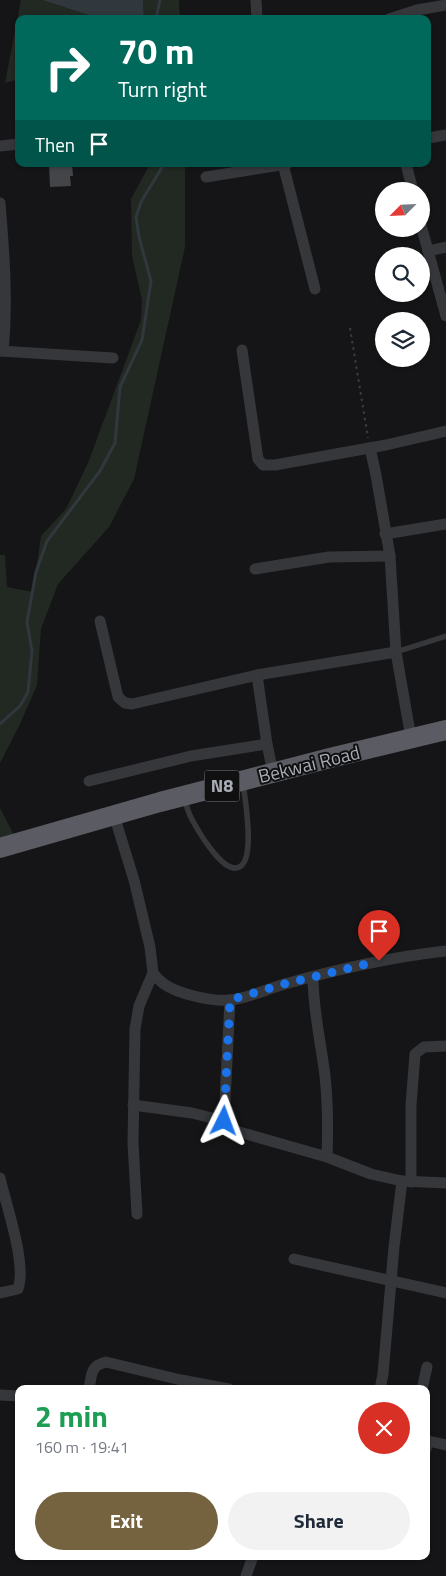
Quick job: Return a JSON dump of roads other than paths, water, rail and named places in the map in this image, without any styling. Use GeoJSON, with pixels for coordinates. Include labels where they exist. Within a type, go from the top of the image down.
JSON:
{"type":"FeatureCollection","features":[{"type":"Feature","properties":{"kind":"highway","name":"Bekwai Road"},"geometry":{"type":"LineString","coordinates":[[0,848],[273,772],[446,730]]}},
{"type":"Feature","properties":{"kind":"street"},"geometry":{"type":"LineString","coordinates":[[256,0],[257,15]]}},
{"type":"Feature","properties":{"kind":"street"},"geometry":{"type":"LineString","coordinates":[[397,15],[416,5],[446,5]]}},
{"type":"Feature","properties":{"kind":"street"},"geometry":{"type":"LineString","coordinates":[[431,138],[446,135]]}},
{"type":"Feature","properties":{"kind":"street"},"geometry":{"type":"LineString","coordinates":[[0,146],[15,144]]}},
{"type":"Feature","properties":{"kind":"street"},"geometry":{"type":"LineString","coordinates":[[206,177],[266,167]]}},
{"type":"Feature","properties":{"kind":"street"},"geometry":{"type":"LineString","coordinates":[[285,167],[315,289]]}},
{"type":"Feature","properties":{"kind":"street"},"geometry":{"type":"LineString","coordinates":[[407,167],[411,182]]}},
{"type":"Feature","properties":{"kind":"street"},"geometry":{"type":"LineString","coordinates":[[0,203],[6,323],[2,351],[114,358]]}},
{"type":"Feature","properties":{"kind":"street"},"geometry":{"type":"LineString","coordinates":[[430,251],[446,247]]}},
{"type":"Feature","properties":{"kind":"street"},"geometry":{"type":"LineString","coordinates":[[430,258],[446,316]]}},
{"type":"Feature","properties":{"kind":"street"},"geometry":{"type":"LineString","coordinates":[[242,350],[258,459],[263,465],[275,465],[370,448],[446,431]]}},
{"type":"Feature","properties":{"kind":"street"},"geometry":{"type":"LineString","coordinates":[[370,448],[390,556],[396,652],[412,738]]}},
{"type":"Feature","properties":{"kind":"street"},"geometry":{"type":"LineString","coordinates":[[385,534],[446,524]]}},
{"type":"Feature","properties":{"kind":"street"},"geometry":{"type":"LineString","coordinates":[[255,568],[329,557],[390,556]]}},
{"type":"Feature","properties":{"kind":"street"},"geometry":{"type":"LineString","coordinates":[[100,621],[118,697],[125,703],[132,704],[257,675],[396,652]]}},
{"type":"Feature","properties":{"kind":"street"},"geometry":{"type":"LineString","coordinates":[[257,675],[273,772]]}},
{"type":"Feature","properties":{"kind":"street"},"geometry":{"type":"LineString","coordinates":[[89,781],[191,756],[225,749],[267,744]]}},
{"type":"Feature","properties":{"kind":"street"},"geometry":{"type":"LineString","coordinates":[[114,815],[134,880],[150,947],[153,974],[139,1006],[135,1030],[132,1143],[137,1214]]}},
{"type":"Feature","properties":{"kind":"street"},"geometry":{"type":"LineString","coordinates":[[153,974],[164,984],[176,990],[198,997],[230,1000],[313,976],[409,955],[446,951]]}},
{"type":"Feature","properties":{"kind":"street"},"geometry":{"type":"LineString","coordinates":[[313,976],[315,1012],[325,1077],[327,1157]]}},
{"type":"Feature","properties":{"kind":"street"},"geometry":{"type":"LineString","coordinates":[[230,1000],[224,1121],[227,1127],[327,1157],[371,1174],[406,1181],[446,1183]]}},
{"type":"Feature","properties":{"kind":"street"},"geometry":{"type":"LineString","coordinates":[[381,1385],[391,1281],[406,1181],[416,1054],[424,1047],[446,1046]]}},
{"type":"Feature","properties":{"kind":"street"},"geometry":{"type":"LineString","coordinates":[[133,1106],[192,1113],[224,1121]]}},
{"type":"Feature","properties":{"kind":"street"},"geometry":{"type":"LineString","coordinates":[[0,1178],[19,1256],[20,1284],[18,1289],[0,1293]]}},
{"type":"Feature","properties":{"kind":"street"},"geometry":{"type":"LineString","coordinates":[[294,1259],[446,1293]]}},
{"type":"Feature","properties":{"kind":"street"},"geometry":{"type":"LineString","coordinates":[[90,1385],[93,1370],[98,1364],[106,1362],[208,1385]]}},
{"type":"Feature","properties":{"kind":"street"},"geometry":{"type":"LineString","coordinates":[[423,1385],[427,1367]]}},
{"type":"Feature","properties":{"kind":"street"},"geometry":{"type":"LineString","coordinates":[[0,1395],[15,1396]]}},
{"type":"Feature","properties":{"kind":"street"},"geometry":{"type":"LineString","coordinates":[[430,1443],[446,1445]]}},
{"type":"Feature","properties":{"kind":"street"},"geometry":{"type":"LineString","coordinates":[[246,1576],[252,1560]]}},
{"type":"Feature","properties":{"kind":"lane"},"geometry":{"type":"LineString","coordinates":[[396,652],[446,636]]}},
{"type":"Feature","properties":{"kind":"lane"},"geometry":{"type":"LineString","coordinates":[[183,796],[193,822],[212,851],[224,865],[235,868],[240,867],[247,849],[249,829],[243,781]]}},
{"type":"Feature","properties":{"kind":"waterway"},"geometry":{"type":"LineString","coordinates":[[157,15],[160,0]]}},
{"type":"Feature","properties":{"kind":"waterway"},"geometry":{"type":"LineString","coordinates":[[0,724],[20,706],[28,692],[32,651],[27,622],[36,572],[47,541],[100,471],[115,443],[120,387],[142,340],[151,281],[139,237],[136,217],[141,202],[162,167]]}}]}
